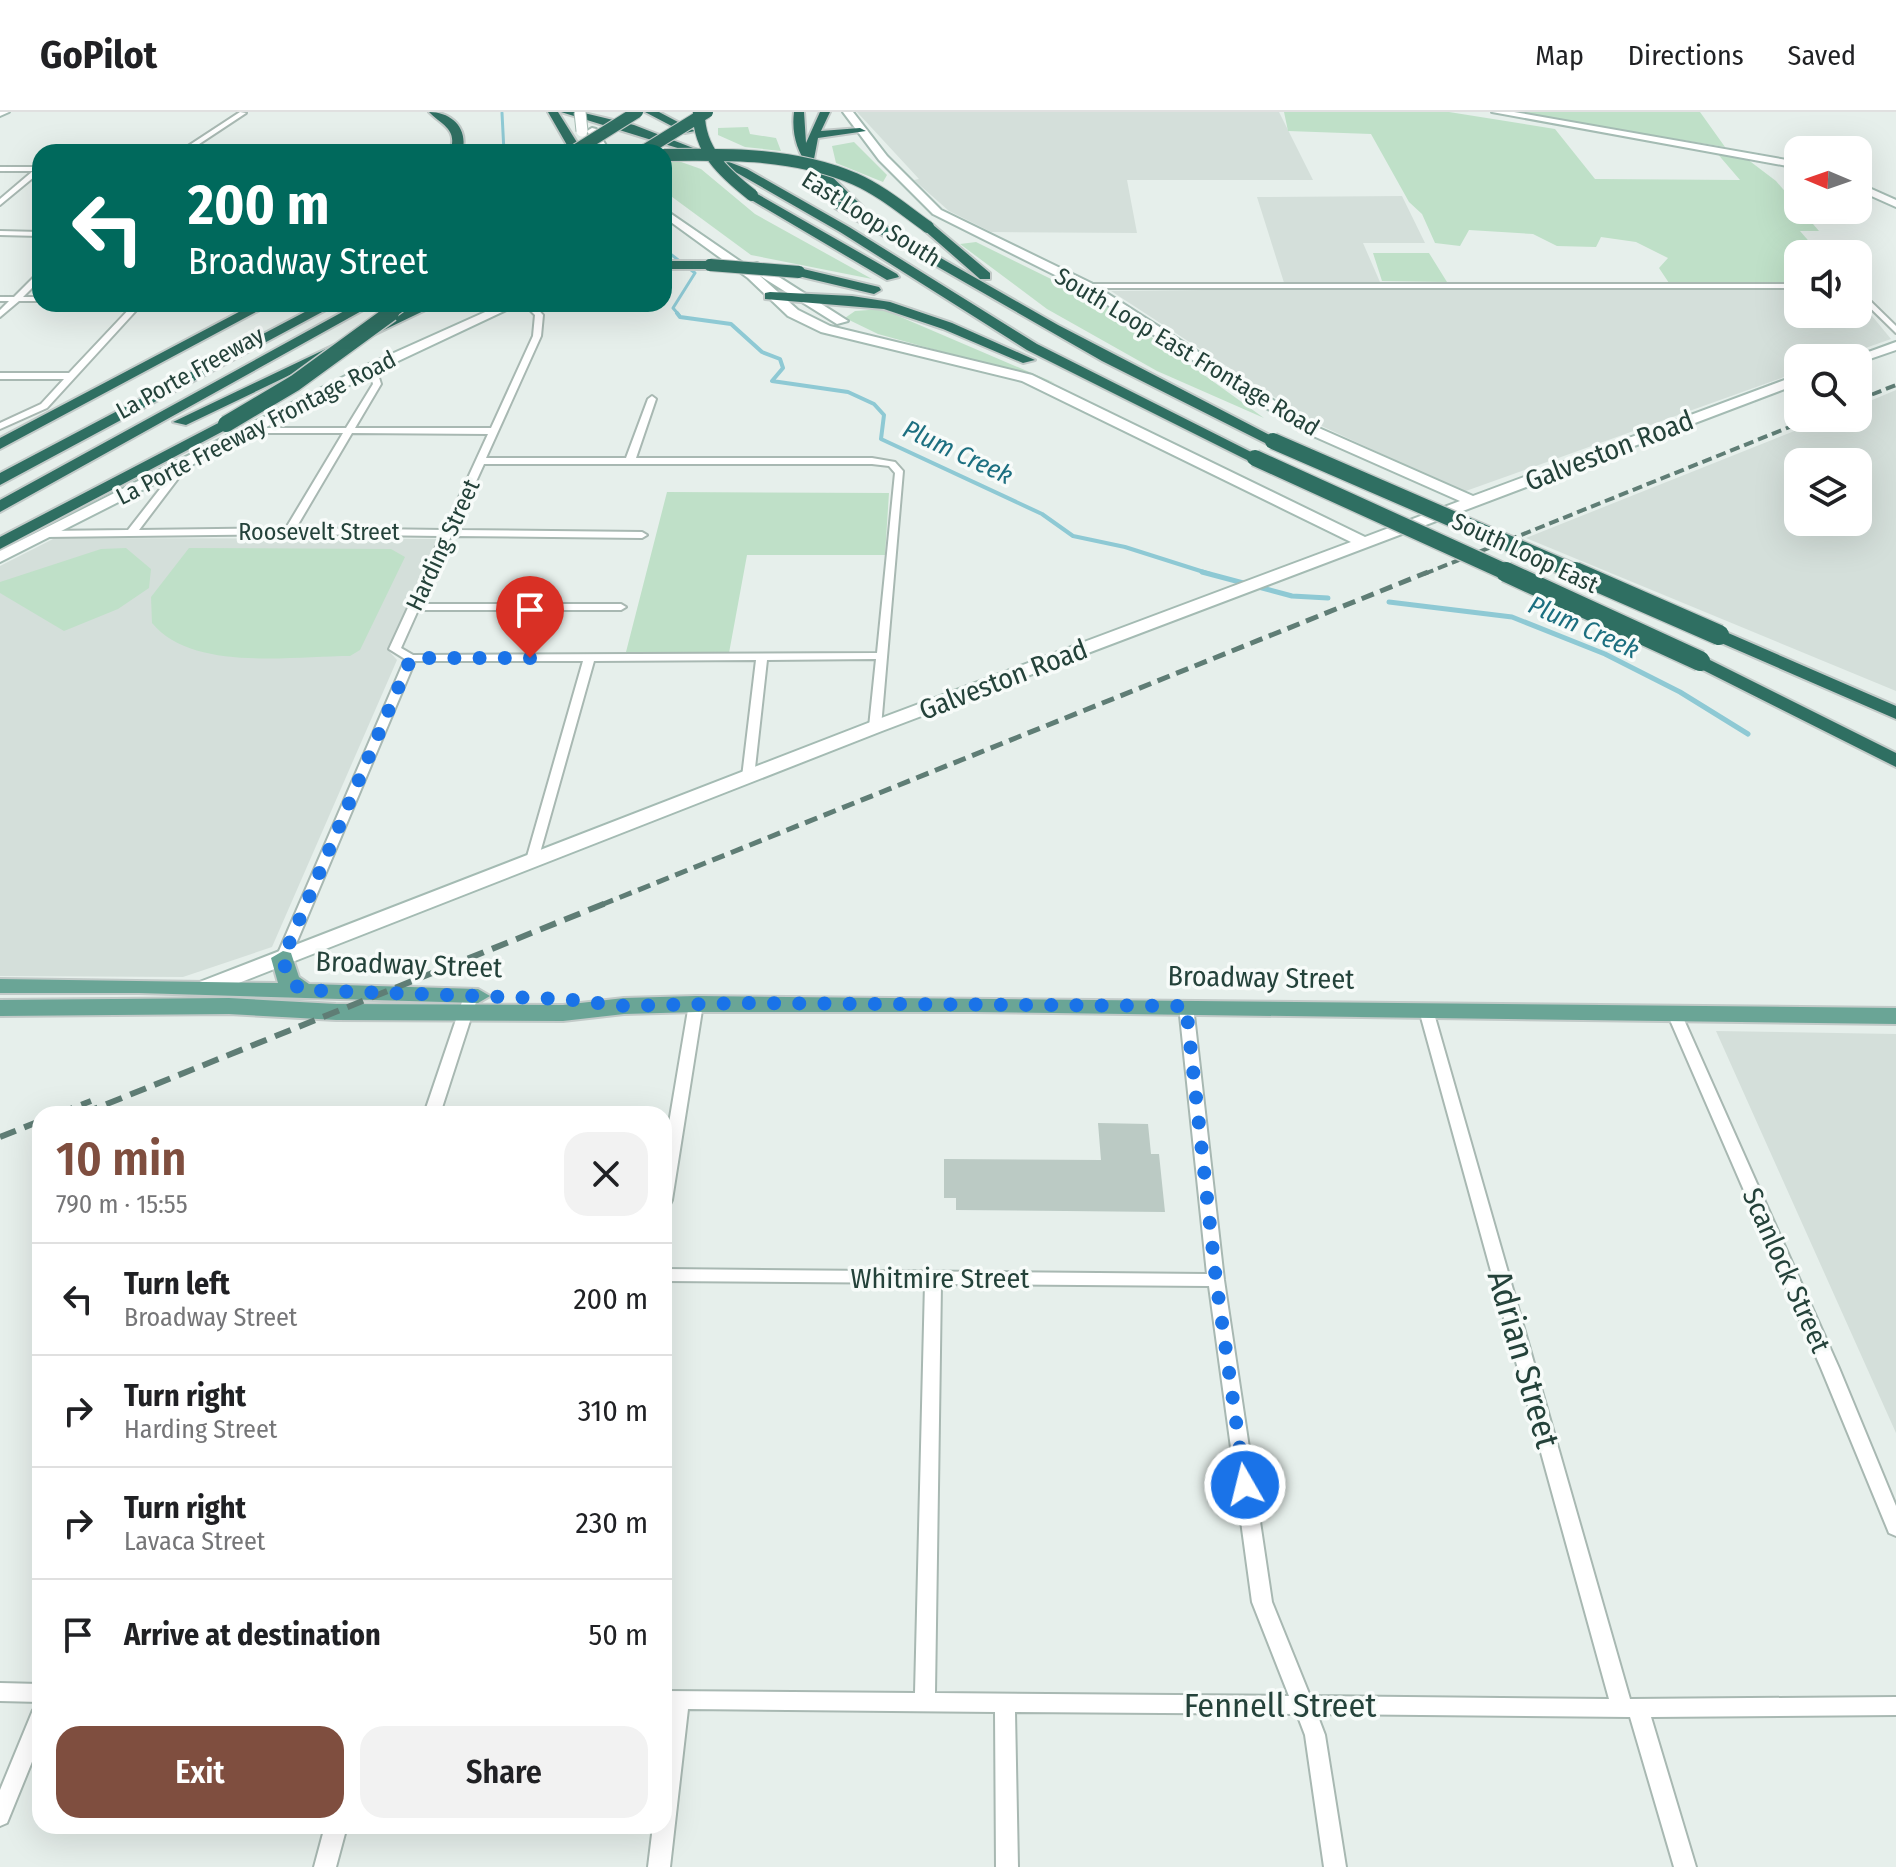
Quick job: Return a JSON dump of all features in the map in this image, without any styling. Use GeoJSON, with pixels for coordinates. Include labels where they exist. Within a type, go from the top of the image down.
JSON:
{"type":"FeatureCollection","features":[{"type":"Feature","properties":{"kind":"highway"},"geometry":{"type":"LineString","coordinates":[[434,112],[457,129],[459,144]]}},
{"type":"Feature","properties":{"kind":"highway"},"geometry":{"type":"LineString","coordinates":[[553,112],[571,144]]}},
{"type":"Feature","properties":{"kind":"highway","name":"East Loop South"},"geometry":{"type":"LineString","coordinates":[[566,112],[653,133],[754,175],[823,214],[999,328],[1135,401]]}},
{"type":"Feature","properties":{"kind":"highway","name":"East Loop South"},"geometry":{"type":"LineString","coordinates":[[608,112],[691,131],[786,174]]}},
{"type":"Feature","properties":{"kind":"highway"},"geometry":{"type":"LineString","coordinates":[[587,144],[637,112]]}},
{"type":"Feature","properties":{"kind":"highway"},"geometry":{"type":"LineString","coordinates":[[650,112],[691,131]]}},
{"type":"Feature","properties":{"kind":"highway"},"geometry":{"type":"LineString","coordinates":[[699,112],[697,123],[703,143],[719,166],[752,195],[919,292],[999,328]]}},
{"type":"Feature","properties":{"kind":"highway"},"geometry":{"type":"LineString","coordinates":[[655,144],[707,112]]}},
{"type":"Feature","properties":{"kind":"highway"},"geometry":{"type":"LineString","coordinates":[[799,112],[797,138],[808,161],[885,232]]}},
{"type":"Feature","properties":{"kind":"highway"},"geometry":{"type":"LineString","coordinates":[[808,161],[813,136],[825,112]]}},
{"type":"Feature","properties":{"kind":"highway"},"geometry":{"type":"LineString","coordinates":[[813,136],[834,131],[860,131]]}},
{"type":"Feature","properties":{"kind":"highway"},"geometry":{"type":"LineString","coordinates":[[672,155],[751,157],[820,168],[871,188],[928,227],[969,265],[1066,339]]}},
{"type":"Feature","properties":{"kind":"highway","name":"East Loop South"},"geometry":{"type":"LineString","coordinates":[[823,196],[1066,339],[1164,390]]}},
{"type":"Feature","properties":{"kind":"highway"},"geometry":{"type":"LineString","coordinates":[[672,265],[799,272],[881,292],[968,333],[1135,401]]}},
{"type":"Feature","properties":{"kind":"highway"},"geometry":{"type":"LineString","coordinates":[[770,296],[869,302],[968,333]]}},
{"type":"Feature","properties":{"kind":"highway"},"geometry":{"type":"LineString","coordinates":[[831,316],[830,309],[839,303],[869,302]]}},
{"type":"Feature","properties":{"kind":"highway"},"geometry":{"type":"LineString","coordinates":[[0,444],[247,312]]}},
{"type":"Feature","properties":{"kind":"highway"},"geometry":{"type":"LineString","coordinates":[[201,374],[293,312]]}},
{"type":"Feature","properties":{"kind":"highway","name":"La Porte Freeway"},"geometry":{"type":"LineString","coordinates":[[2,479],[315,312]]}},
{"type":"Feature","properties":{"kind":"highway","name":"La Porte Freeway"},"geometry":{"type":"LineString","coordinates":[[0,507],[352,312]]}},
{"type":"Feature","properties":{"kind":"highway"},"geometry":{"type":"LineString","coordinates":[[57,474],[133,444],[402,312]]}},
{"type":"Feature","properties":{"kind":"highway"},"geometry":{"type":"LineString","coordinates":[[0,544],[275,398],[403,312]]}},
{"type":"Feature","properties":{"kind":"highway","name":"South Loop East"},"geometry":{"type":"LineString","coordinates":[[1164,390],[1273,441],[1894,708]]}},
{"type":"Feature","properties":{"kind":"highway","name":"South Loop East"},"geometry":{"type":"LineString","coordinates":[[1135,401],[1849,731]]}},
{"type":"Feature","properties":{"kind":"highway"},"geometry":{"type":"LineString","coordinates":[[1849,731],[1896,747]]}},
{"type":"Feature","properties":{"kind":"highway"},"geometry":{"type":"LineString","coordinates":[[1849,731],[1896,761]]}},
{"type":"Feature","properties":{"kind":"main road"},"geometry":{"type":"LineString","coordinates":[[580,112],[591,144]]}},
{"type":"Feature","properties":{"kind":"main road"},"geometry":{"type":"LineString","coordinates":[[589,112],[587,131],[598,144]]}},
{"type":"Feature","properties":{"kind":"main road","name":"South Loop East Frontage Road"},"geometry":{"type":"LineString","coordinates":[[848,112],[860,131],[937,212],[1087,286],[1307,428],[1474,502]]}},
{"type":"Feature","properties":{"kind":"main road"},"geometry":{"type":"LineString","coordinates":[[1497,112],[1784,163]]}},
{"type":"Feature","properties":{"kind":"main road"},"geometry":{"type":"LineString","coordinates":[[1872,193],[1896,204]]}},
{"type":"Feature","properties":{"kind":"main road"},"geometry":{"type":"LineString","coordinates":[[672,221],[752,275],[770,296],[793,313],[826,329],[1027,378],[1365,543]]}},
{"type":"Feature","properties":{"kind":"main road"},"geometry":{"type":"LineString","coordinates":[[672,221],[831,316],[871,335],[918,351]]}},
{"type":"Feature","properties":{"kind":"main road","name":"La Porte Freeway Frontage Road"},"geometry":{"type":"LineString","coordinates":[[0,557],[372,368],[495,312]]}},
{"type":"Feature","properties":{"kind":"main road"},"geometry":{"type":"LineString","coordinates":[[1872,354],[1896,346]]}},
{"type":"Feature","properties":{"kind":"main road","name":"Galveston Road"},"geometry":{"type":"LineString","coordinates":[[237,990],[283,958],[532,860],[875,727],[1784,384]]}},
{"type":"Feature","properties":{"kind":"main road"},"geometry":{"type":"LineString","coordinates":[[283,958],[288,980],[302,990]]}},
{"type":"Feature","properties":{"kind":"main road","name":"Broadway Street"},"geometry":{"type":"LineString","coordinates":[[0,986],[205,988],[468,1004]]}},
{"type":"Feature","properties":{"kind":"main road","name":"Broadway Street"},"geometry":{"type":"LineString","coordinates":[[0,1008],[237,990],[302,990],[563,1013],[624,1006],[696,1004],[1186,1006],[1896,1016]]}},
{"type":"Feature","properties":{"kind":"street"},"geometry":{"type":"LineString","coordinates":[[195,144],[243,113]]}},
{"type":"Feature","properties":{"kind":"street"},"geometry":{"type":"LineString","coordinates":[[0,169],[32,169]]}},
{"type":"Feature","properties":{"kind":"street"},"geometry":{"type":"LineString","coordinates":[[0,203],[32,176]]}},
{"type":"Feature","properties":{"kind":"street"},"geometry":{"type":"LineString","coordinates":[[0,233],[32,234]]}},
{"type":"Feature","properties":{"kind":"street"},"geometry":{"type":"LineString","coordinates":[[0,315],[32,284]]}},
{"type":"Feature","properties":{"kind":"street"},"geometry":{"type":"LineString","coordinates":[[1087,286],[1784,286]]}},
{"type":"Feature","properties":{"kind":"street"},"geometry":{"type":"LineString","coordinates":[[0,299],[32,299]]}},
{"type":"Feature","properties":{"kind":"street"},"geometry":{"type":"LineString","coordinates":[[1872,306],[1896,331]]}},
{"type":"Feature","properties":{"kind":"street"},"geometry":{"type":"LineString","coordinates":[[1,426],[44,406],[131,312]]}},
{"type":"Feature","properties":{"kind":"street","name":"Harding Street"},"geometry":{"type":"LineString","coordinates":[[411,658],[395,649],[483,461],[493,431],[537,336],[539,315],[536,312]]}},
{"type":"Feature","properties":{"kind":"street"},"geometry":{"type":"LineString","coordinates":[[289,531],[377,384],[372,368]]}},
{"type":"Feature","properties":{"kind":"street"},"geometry":{"type":"LineString","coordinates":[[0,376],[73,376]]}},
{"type":"Feature","properties":{"kind":"street"},"geometry":{"type":"LineString","coordinates":[[630,461],[652,399]]}},
{"type":"Feature","properties":{"kind":"street"},"geometry":{"type":"LineString","coordinates":[[251,430],[493,431]]}},
{"type":"Feature","properties":{"kind":"street"},"geometry":{"type":"LineString","coordinates":[[483,461],[872,461],[892,464],[900,473],[875,727]]}},
{"type":"Feature","properties":{"kind":"street"},"geometry":{"type":"LineString","coordinates":[[132,532],[184,464]]}},
{"type":"Feature","properties":{"kind":"street","name":"Roosevelt Street"},"geometry":{"type":"LineString","coordinates":[[45,534],[289,531],[642,535]]}},
{"type":"Feature","properties":{"kind":"street"},"geometry":{"type":"LineString","coordinates":[[413,607],[621,607]]}},
{"type":"Feature","properties":{"kind":"street"},"geometry":{"type":"LineString","coordinates":[[283,958],[411,658],[883,656]]}},
{"type":"Feature","properties":{"kind":"street"},"geometry":{"type":"LineString","coordinates":[[748,777],[762,657]]}},
{"type":"Feature","properties":{"kind":"street"},"geometry":{"type":"LineString","coordinates":[[532,860],[589,658]]}},
{"type":"Feature","properties":{"kind":"street"},"geometry":{"type":"LineString","coordinates":[[435,1106],[468,1004]]}},
{"type":"Feature","properties":{"kind":"street"},"geometry":{"type":"LineString","coordinates":[[672,1151],[696,1004]]}},
{"type":"Feature","properties":{"kind":"street"},"geometry":{"type":"LineString","coordinates":[[1186,1006],[1216,1280],[1262,1602],[1315,1735],[1335,1867]]}},
{"type":"Feature","properties":{"kind":"street","name":"Adrian Street"},"geometry":{"type":"LineString","coordinates":[[1426,1010],[1630,1708],[1685,1867]]}},
{"type":"Feature","properties":{"kind":"street","name":"Scanlock Street"},"geometry":{"type":"LineString","coordinates":[[1674,1013],[1830,1368],[1896,1528]]}},
{"type":"Feature","properties":{"kind":"street","name":"Whitmire Street"},"geometry":{"type":"LineString","coordinates":[[672,1275],[1216,1280]]}},
{"type":"Feature","properties":{"kind":"street"},"geometry":{"type":"LineString","coordinates":[[925,1702],[933,1278]]}},
{"type":"Feature","properties":{"kind":"street"},"geometry":{"type":"LineString","coordinates":[[0,1692],[32,1693]]}},
{"type":"Feature","properties":{"kind":"street","name":"Fennell Street"},"geometry":{"type":"LineString","coordinates":[[672,1700],[1630,1708],[1896,1706]]}},
{"type":"Feature","properties":{"kind":"street"},"geometry":{"type":"LineString","coordinates":[[1005,1703],[1007,1867]]}},
{"type":"Feature","properties":{"kind":"street"},"geometry":{"type":"LineString","coordinates":[[0,1816],[32,1736]]}},
{"type":"Feature","properties":{"kind":"street"},"geometry":{"type":"LineString","coordinates":[[325,1867],[334,1834]]}},
{"type":"Feature","properties":{"kind":"street"},"geometry":{"type":"LineString","coordinates":[[659,1867],[663,1834]]}},
{"type":"Feature","properties":{"kind":"shaded area"},"geometry":{"type":"Polygon","coordinates":[[[857,112],[1279,112],[1313,180],[1127,180],[1137,233],[991,232],[949,211],[914,180],[919,179],[857,112]]]}},
{"type":"Feature","properties":{"kind":"shaded area"},"geometry":{"type":"Polygon","coordinates":[[[1402,196],[1425,243],[1363,243],[1383,289],[1784,289],[1784,328],[1872,328],[1872,316],[1891,339],[1872,346],[1784,344],[1784,377],[1463,492],[1311,421],[1111,291],[1286,289],[1257,197],[1402,196]]]}},
{"type":"Feature","properties":{"kind":"shaded area"},"geometry":{"type":"Polygon","coordinates":[[[1896,390],[1896,691],[1526,538],[1792,432],[1872,432],[1872,400],[1896,390]]]}},
{"type":"Feature","properties":{"kind":"shaded area"},"geometry":{"type":"Polygon","coordinates":[[[55,538],[441,539],[388,650],[397,660],[272,947],[183,977],[0,976],[0,566],[55,538]]]}},
{"type":"Feature","properties":{"kind":"shaded area"},"geometry":{"type":"Polygon","coordinates":[[[1716,1031],[1896,1034],[1896,1433],[1716,1031]]]}},
{"type":"Feature","properties":{"kind":"green space"},"geometry":{"type":"Polygon","coordinates":[[[1284,112],[1449,112],[1555,129],[1595,179],[1740,180],[1716,152],[1747,159],[1776,181],[1784,190],[1784,224],[1813,224],[1819,231],[1800,231],[1808,240],[1784,240],[1784,284],[1669,283],[1659,268],[1668,258],[1636,242],[1601,237],[1596,247],[1557,246],[1533,234],[1469,230],[1460,246],[1435,243],[1422,214],[1409,202],[1371,134],[1288,131],[1284,112]]]}},
{"type":"Feature","properties":{"kind":"green space"},"geometry":{"type":"Polygon","coordinates":[[[1510,112],[1700,112],[1725,147],[1510,112]]]}},
{"type":"Feature","properties":{"kind":"green space"},"geometry":{"type":"Polygon","coordinates":[[[748,127],[750,134],[776,138],[781,151],[745,147],[718,135],[718,128],[748,127]]]}},
{"type":"Feature","properties":{"kind":"green space"},"geometry":{"type":"Polygon","coordinates":[[[854,142],[887,175],[883,182],[836,163],[832,146],[854,142]]]}},
{"type":"Feature","properties":{"kind":"green space"},"geometry":{"type":"Polygon","coordinates":[[[672,159],[701,169],[755,214],[872,279],[751,255],[672,197],[672,159]]]}},
{"type":"Feature","properties":{"kind":"green space"},"geometry":{"type":"Polygon","coordinates":[[[976,242],[1112,309],[1264,418],[1157,371],[1047,309],[960,244],[976,242]]]}},
{"type":"Feature","properties":{"kind":"green space"},"geometry":{"type":"Polygon","coordinates":[[[1373,253],[1429,253],[1447,282],[1382,281],[1373,253]]]}},
{"type":"Feature","properties":{"kind":"green space"},"geometry":{"type":"Polygon","coordinates":[[[882,309],[1055,383],[878,334],[845,318],[855,311],[882,309]]]}},
{"type":"Feature","properties":{"kind":"green space"},"geometry":{"type":"Polygon","coordinates":[[[667,492],[889,493],[885,555],[747,555],[729,653],[626,652],[667,492]]]}},
{"type":"Feature","properties":{"kind":"green space"},"geometry":{"type":"Polygon","coordinates":[[[126,548],[151,569],[149,588],[118,609],[64,631],[0,593],[0,582],[101,549],[126,548]]]}},
{"type":"Feature","properties":{"kind":"green space"},"geometry":{"type":"Polygon","coordinates":[[[189,548],[391,549],[405,557],[360,650],[350,656],[244,658],[192,649],[170,638],[152,623],[151,597],[189,548]]]}},
{"type":"Feature","properties":{"kind":"building"},"geometry":{"type":"Polygon","coordinates":[[[1098,1123],[1148,1124],[1151,1154],[1159,1154],[1165,1212],[956,1210],[956,1198],[944,1198],[944,1159],[1101,1160],[1098,1123]]]}},
{"type":"Feature","properties":{"kind":"waterway","name":"Plum Creek"},"geometry":{"type":"LineString","coordinates":[[502,113],[504,144]]}},
{"type":"Feature","properties":{"kind":"waterway","name":"Plum Creek"},"geometry":{"type":"LineString","coordinates":[[672,255],[695,273],[673,308],[679,315]]}},
{"type":"Feature","properties":{"kind":"waterway","name":"Plum Creek"},"geometry":{"type":"LineString","coordinates":[[677,313],[680,317],[731,324],[762,352],[780,359],[783,368],[772,381],[848,392],[874,404],[884,415],[881,439],[1042,514],[1073,536],[1125,547],[1210,574]]}},
{"type":"Feature","properties":{"kind":"waterway","name":"Plum Creek"},"geometry":{"type":"LineString","coordinates":[[1202,572],[1292,596],[1328,598]]}},
{"type":"Feature","properties":{"kind":"waterway","name":"Plum Creek"},"geometry":{"type":"LineString","coordinates":[[1389,602],[1512,617],[1605,654],[1680,692],[1748,734]]}},
{"type":"Feature","properties":{"kind":"railway"},"geometry":{"type":"LineString","coordinates":[[1872,394],[1896,385]]}},
{"type":"Feature","properties":{"kind":"railway"},"geometry":{"type":"LineString","coordinates":[[1424,574],[1784,429]]}},
{"type":"Feature","properties":{"kind":"railway"},"geometry":{"type":"LineString","coordinates":[[601,905],[1428,572]]}},
{"type":"Feature","properties":{"kind":"railway"},"geometry":{"type":"LineString","coordinates":[[102,1106],[606,903]]}},
{"type":"Feature","properties":{"kind":"railway"},"geometry":{"type":"LineString","coordinates":[[78,1106],[91,1101]]}},
{"type":"Feature","properties":{"kind":"railway"},"geometry":{"type":"LineString","coordinates":[[0,1137],[32,1124]]}},
{"type":"Feature","properties":{"kind":"route"},"geometry":{"type":"LineString","coordinates":[[530,658],[411,658],[283,958],[288,980],[302,990],[564,999],[624,1006],[744,1003],[1186,1006],[1216,1280],[1245,1485]]}}]}
